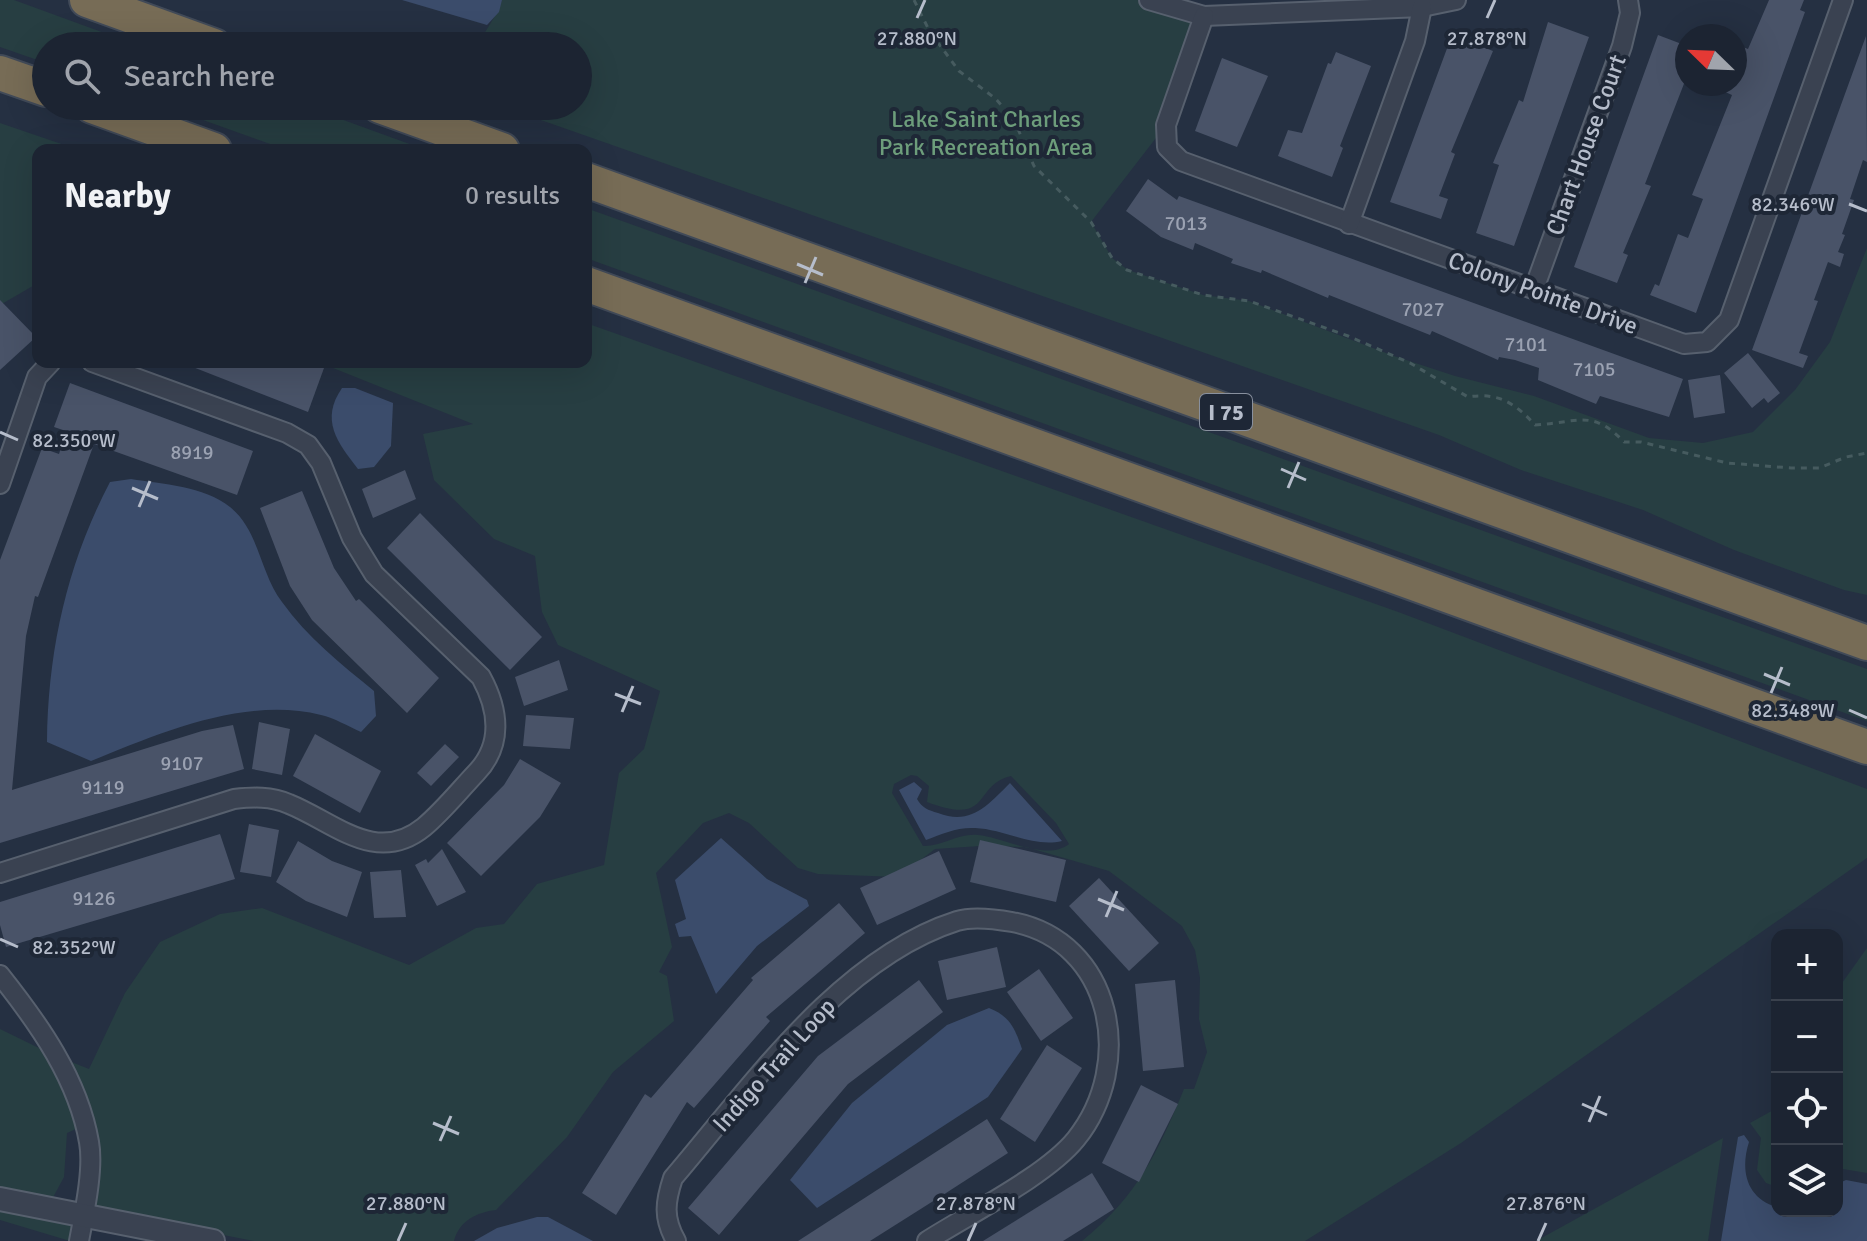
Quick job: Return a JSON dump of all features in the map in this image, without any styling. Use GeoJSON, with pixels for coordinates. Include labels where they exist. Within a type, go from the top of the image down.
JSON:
{"type":"FeatureCollection","features":[{"type":"Feature","properties":{"kind":"highway"},"geometry":{"type":"LineString","coordinates":[[87,0],[175,32]]}},
{"type":"Feature","properties":{"kind":"highway"},"geometry":{"type":"LineString","coordinates":[[0,73],[32,84]]}},
{"type":"Feature","properties":{"kind":"highway"},"geometry":{"type":"LineString","coordinates":[[131,120],[197,144]]}},
{"type":"Feature","properties":{"kind":"highway"},"geometry":{"type":"LineString","coordinates":[[419,120],[485,144]]}},
{"type":"Feature","properties":{"kind":"highway","name":"I 75"},"geometry":{"type":"LineString","coordinates":[[592,182],[1867,643]]}},
{"type":"Feature","properties":{"kind":"highway"},"geometry":{"type":"LineString","coordinates":[[592,286],[1867,747]]}},
{"type":"Feature","properties":{"kind":"street"},"geometry":{"type":"LineString","coordinates":[[1149,0],[1204,16],[1422,7],[1456,0]]}},
{"type":"Feature","properties":{"kind":"street","name":"Chart House Court"},"geometry":{"type":"LineString","coordinates":[[1534,289],[1622,46],[1630,13],[1628,0]]}},
{"type":"Feature","properties":{"kind":"street","name":"Colony Pointe Drive"},"geometry":{"type":"LineString","coordinates":[[1204,16],[1166,125],[1167,147],[1181,161],[1684,344],[1707,342],[1729,320],[1843,0]]}},
{"type":"Feature","properties":{"kind":"street"},"geometry":{"type":"LineString","coordinates":[[1349,224],[1415,41],[1422,7]]}},
{"type":"Feature","properties":{"kind":"street"},"geometry":{"type":"LineString","coordinates":[[0,484],[37,377],[45,368]]}},
{"type":"Feature","properties":{"kind":"street"},"geometry":{"type":"LineString","coordinates":[[0,873],[234,799],[258,797],[288,803],[349,837],[372,843],[391,842],[424,827],[486,762],[496,738],[492,697],[481,677],[374,574],[352,538],[321,463],[308,445],[287,433],[108,368]]}},
{"type":"Feature","properties":{"kind":"street","name":"Indigo Trail Loop"},"geometry":{"type":"LineString","coordinates":[[676,1241],[667,1223],[665,1201],[673,1178],[806,1024],[839,994],[882,960],[930,932],[961,920],[998,919],[1029,925],[1054,937],[1093,978],[1104,1004],[1111,1043],[1107,1072],[1092,1114],[1076,1139],[1050,1163],[927,1241]]}},
{"type":"Feature","properties":{"kind":"street"},"geometry":{"type":"LineString","coordinates":[[0,975],[22,1002],[73,1083],[90,1145],[79,1241]]}},
{"type":"Feature","properties":{"kind":"street"},"geometry":{"type":"LineString","coordinates":[[0,1199],[213,1241]]}},
{"type":"Feature","properties":{"kind":"path"},"geometry":{"type":"LineString","coordinates":[[914,0],[930,32],[959,71],[996,99],[1014,120],[1034,166],[1091,222],[1112,258],[1127,270],[1203,295],[1249,301],[1348,336],[1410,363],[1468,397],[1489,393],[1521,410],[1535,425],[1591,419],[1607,424],[1624,442],[1641,442],[1727,463],[1819,468],[1846,457],[1867,453]]}},
{"type":"Feature","properties":{"kind":"green space"},"geometry":{"type":"Polygon","coordinates":[[[0,0],[14,0],[102,32],[32,32],[32,58],[0,47],[0,0]]]}},
{"type":"Feature","properties":{"kind":"green space","name":"Lake Saint Charles Park Recreation Area"},"geometry":{"type":"Polygon","coordinates":[[[502,0],[1149,0],[1204,16],[1166,125],[1091,222],[1112,258],[1128,270],[1203,295],[1249,301],[1394,356],[1455,376],[1534,396],[1649,438],[1703,443],[1753,432],[1795,390],[1830,342],[1867,248],[1867,595],[1844,590],[1734,550],[1643,510],[1521,470],[1439,435],[541,120],[592,120],[592,32],[485,32],[502,0]]]}},
{"type":"Feature","properties":{"kind":"green space"},"geometry":{"type":"Polygon","coordinates":[[[203,120],[344,120],[410,144],[270,144],[203,120]]]}},
{"type":"Feature","properties":{"kind":"green space"},"geometry":{"type":"Polygon","coordinates":[[[0,123],[61,144],[32,144],[32,286],[0,305],[0,123]]]}},
{"type":"Feature","properties":{"kind":"green space"},"geometry":{"type":"Polygon","coordinates":[[[592,210],[1867,669],[1867,721],[592,260],[592,210]]]}},
{"type":"Feature","properties":{"kind":"green space"},"geometry":{"type":"Polygon","coordinates":[[[592,325],[1401,613],[1867,789],[1867,858],[1461,1143],[1305,1241],[1082,1241],[1132,1190],[1155,1154],[1184,1089],[1194,1089],[1207,1052],[1199,1019],[1200,978],[1195,950],[1182,926],[1109,871],[1029,848],[1060,849],[1069,844],[1056,823],[1011,776],[991,787],[972,807],[962,810],[927,802],[929,786],[911,775],[894,784],[892,793],[923,846],[978,835],[1025,847],[935,849],[898,877],[818,874],[798,868],[749,823],[729,813],[703,823],[656,873],[672,947],[659,972],[667,976],[674,1021],[613,1072],[567,1137],[496,1210],[470,1219],[460,1228],[454,1241],[254,1241],[94,1210],[95,1133],[87,1098],[69,1061],[89,1069],[125,993],[160,942],[220,914],[262,908],[409,965],[476,928],[504,924],[537,884],[604,865],[619,773],[644,749],[660,691],[558,645],[542,612],[535,556],[494,539],[434,480],[423,434],[473,424],[333,368],[592,368],[592,325]]]}},
{"type":"Feature","properties":{"kind":"green space"},"geometry":{"type":"Polygon","coordinates":[[[1867,948],[1867,1173],[1843,1169],[1843,982],[1867,948]]]}},
{"type":"Feature","properties":{"kind":"green space"},"geometry":{"type":"Polygon","coordinates":[[[0,1029],[41,1049],[65,1086],[76,1129],[67,1133],[64,1177],[51,1201],[0,1190],[0,1029]]]}},
{"type":"Feature","properties":{"kind":"green space"},"geometry":{"type":"Polygon","coordinates":[[[1771,1111],[1771,1185],[1757,1170],[1761,1138],[1750,1123],[1771,1111]]]}},
{"type":"Feature","properties":{"kind":"green space"},"geometry":{"type":"Polygon","coordinates":[[[1723,1138],[1708,1241],[1536,1241],[1723,1138]]]}},
{"type":"Feature","properties":{"kind":"green space"},"geometry":{"type":"Polygon","coordinates":[[[0,1207],[73,1223],[70,1241],[0,1220],[0,1207]]]}},
{"type":"Feature","properties":{"kind":"water"},"geometry":{"type":"Polygon","coordinates":[[[402,0],[502,0],[499,12],[487,25],[402,0]]]}},
{"type":"Feature","properties":{"kind":"water"},"geometry":{"type":"Polygon","coordinates":[[[342,388],[355,388],[393,403],[391,446],[374,467],[358,469],[338,440],[332,410],[342,388]]]}},
{"type":"Feature","properties":{"kind":"water"},"geometry":{"type":"Polygon","coordinates":[[[131,479],[208,494],[240,516],[282,602],[325,650],[374,691],[376,716],[361,732],[321,715],[292,710],[263,710],[203,720],[91,761],[47,742],[51,674],[71,576],[110,482],[131,479]]]}},
{"type":"Feature","properties":{"kind":"water"},"geometry":{"type":"Polygon","coordinates":[[[914,782],[922,789],[917,799],[923,807],[960,817],[978,811],[1010,783],[1062,841],[1040,842],[975,828],[956,830],[926,840],[899,790],[914,782]]]}},
{"type":"Feature","properties":{"kind":"water"},"geometry":{"type":"Polygon","coordinates":[[[721,838],[767,879],[807,900],[809,906],[757,946],[716,994],[691,936],[679,937],[675,924],[686,919],[675,880],[721,838]]]}},
{"type":"Feature","properties":{"kind":"water"},"geometry":{"type":"Polygon","coordinates":[[[989,1008],[1011,1024],[1022,1049],[988,1097],[817,1208],[790,1180],[852,1103],[947,1025],[989,1008]]]}},
{"type":"Feature","properties":{"kind":"water"},"geometry":{"type":"Polygon","coordinates":[[[1744,1135],[1749,1142],[1745,1163],[1748,1182],[1758,1197],[1771,1205],[1771,1217],[1843,1217],[1843,1181],[1867,1184],[1867,1241],[1721,1241],[1738,1137],[1744,1135]]]}},
{"type":"Feature","properties":{"kind":"water"},"geometry":{"type":"Polygon","coordinates":[[[548,1217],[593,1241],[474,1241],[497,1228],[548,1217]]]}},
{"type":"Feature","properties":{"kind":"building"},"geometry":{"type":"Polygon","coordinates":[[[1769,0],[1804,0],[1800,10],[1805,12],[1696,313],[1650,295],[1655,284],[1659,286],[1678,234],[1688,238],[1703,199],[1692,195],[1732,96],[1747,96],[1748,49],[1769,0]]]}},
{"type":"Feature","properties":{"kind":"building"},"geometry":{"type":"Polygon","coordinates":[[[1548,22],[1589,37],[1514,246],[1476,233],[1499,165],[1493,163],[1519,100],[1523,102],[1548,22]]]}},
{"type":"Feature","properties":{"kind":"building"},"geometry":{"type":"Polygon","coordinates":[[[1452,35],[1493,51],[1451,152],[1455,154],[1439,196],[1448,199],[1441,219],[1390,202],[1452,35]]]}},
{"type":"Feature","properties":{"kind":"building"},"geometry":{"type":"Polygon","coordinates":[[[1658,35],[1675,41],[1675,96],[1679,96],[1645,184],[1651,186],[1623,253],[1628,255],[1617,283],[1574,267],[1658,35]]]}},
{"type":"Feature","properties":{"kind":"building"},"geometry":{"type":"Polygon","coordinates":[[[1866,36],[1867,162],[1863,160],[1850,199],[1854,200],[1838,252],[1844,254],[1840,267],[1828,262],[1814,300],[1818,301],[1799,353],[1808,356],[1803,368],[1752,350],[1866,36]]]}},
{"type":"Feature","properties":{"kind":"building"},"geometry":{"type":"Polygon","coordinates":[[[1336,52],[1371,66],[1340,146],[1343,148],[1332,177],[1278,156],[1288,130],[1302,133],[1328,63],[1331,64],[1336,52]]]}},
{"type":"Feature","properties":{"kind":"building"},"geometry":{"type":"Polygon","coordinates":[[[1222,58],[1268,76],[1237,147],[1195,131],[1222,58]]]}},
{"type":"Feature","properties":{"kind":"building"},"geometry":{"type":"Polygon","coordinates":[[[1148,179],[1177,200],[1179,196],[1683,379],[1669,417],[1600,396],[1596,404],[1538,380],[1539,368],[1515,360],[1499,357],[1498,360],[1432,331],[1430,335],[1262,270],[1261,273],[1231,263],[1233,259],[1195,243],[1193,250],[1161,237],[1126,211],[1148,179]]]}},
{"type":"Feature","properties":{"kind":"building"},"geometry":{"type":"Polygon","coordinates":[[[0,300],[32,333],[32,341],[0,370],[0,300]]]}},
{"type":"Feature","properties":{"kind":"building"},"geometry":{"type":"Polygon","coordinates":[[[1748,353],[1780,393],[1768,403],[1764,398],[1752,408],[1724,373],[1748,353]]]}},
{"type":"Feature","properties":{"kind":"building"},"geometry":{"type":"Polygon","coordinates":[[[195,368],[324,368],[308,412],[195,368]]]}},
{"type":"Feature","properties":{"kind":"building"},"geometry":{"type":"Polygon","coordinates":[[[1720,375],[1725,413],[1694,418],[1688,380],[1720,375]]]}},
{"type":"Feature","properties":{"kind":"building"},"geometry":{"type":"Polygon","coordinates":[[[70,383],[253,451],[237,495],[94,444],[38,597],[35,596],[26,636],[12,790],[202,731],[233,725],[244,769],[0,843],[0,560],[42,448],[59,454],[66,431],[54,427],[70,383]]]}},
{"type":"Feature","properties":{"kind":"building"},"geometry":{"type":"Polygon","coordinates":[[[405,470],[416,499],[373,518],[362,489],[405,470]]]}},
{"type":"Feature","properties":{"kind":"building"},"geometry":{"type":"Polygon","coordinates":[[[302,491],[334,568],[356,601],[359,599],[439,678],[407,713],[312,620],[290,586],[260,508],[302,491]]]}},
{"type":"Feature","properties":{"kind":"building"},"geometry":{"type":"Polygon","coordinates":[[[420,513],[542,637],[510,670],[387,548],[420,513]]]}},
{"type":"Feature","properties":{"kind":"building"},"geometry":{"type":"Polygon","coordinates":[[[559,660],[568,690],[524,706],[515,677],[559,660]]]}},
{"type":"Feature","properties":{"kind":"building"},"geometry":{"type":"Polygon","coordinates":[[[526,715],[574,718],[570,749],[523,746],[526,715]]]}},
{"type":"Feature","properties":{"kind":"building"},"geometry":{"type":"Polygon","coordinates":[[[259,722],[290,729],[282,775],[252,769],[259,722]]]}},
{"type":"Feature","properties":{"kind":"building"},"geometry":{"type":"Polygon","coordinates":[[[315,734],[381,771],[360,813],[293,776],[315,734]]]}},
{"type":"Feature","properties":{"kind":"building"},"geometry":{"type":"Polygon","coordinates":[[[445,744],[459,757],[431,786],[417,773],[445,744]]]}},
{"type":"Feature","properties":{"kind":"building"},"geometry":{"type":"Polygon","coordinates":[[[520,759],[561,783],[540,817],[481,876],[447,843],[504,785],[520,759]]]}},
{"type":"Feature","properties":{"kind":"building"},"geometry":{"type":"Polygon","coordinates":[[[249,824],[279,830],[271,877],[240,872],[249,824]]]}},
{"type":"Feature","properties":{"kind":"building"},"geometry":{"type":"Polygon","coordinates":[[[220,834],[235,879],[6,947],[0,925],[0,902],[220,834]]]}},
{"type":"Feature","properties":{"kind":"building"},"geometry":{"type":"Polygon","coordinates":[[[980,840],[1066,860],[1056,902],[970,882],[980,840]]]}},
{"type":"Feature","properties":{"kind":"building"},"geometry":{"type":"Polygon","coordinates":[[[298,841],[332,861],[362,872],[347,917],[306,901],[276,882],[298,841]]]}},
{"type":"Feature","properties":{"kind":"building"},"geometry":{"type":"Polygon","coordinates":[[[442,849],[466,892],[437,906],[415,865],[426,859],[428,863],[442,849]]]}},
{"type":"Feature","properties":{"kind":"building"},"geometry":{"type":"Polygon","coordinates":[[[939,851],[956,889],[877,925],[860,888],[939,851]]]}},
{"type":"Feature","properties":{"kind":"building"},"geometry":{"type":"Polygon","coordinates":[[[401,870],[406,917],[374,918],[370,872],[401,870]]]}},
{"type":"Feature","properties":{"kind":"building"},"geometry":{"type":"Polygon","coordinates":[[[1099,878],[1159,943],[1129,971],[1069,906],[1099,878]]]}},
{"type":"Feature","properties":{"kind":"building"},"geometry":{"type":"Polygon","coordinates":[[[839,903],[865,933],[766,1017],[770,1021],[694,1108],[687,1102],[616,1215],[582,1193],[645,1094],[651,1098],[753,980],[751,978],[839,903]]]}},
{"type":"Feature","properties":{"kind":"building"},"geometry":{"type":"Polygon","coordinates":[[[997,947],[1006,987],[947,1000],[938,961],[997,947]]]}},
{"type":"Feature","properties":{"kind":"building"},"geometry":{"type":"Polygon","coordinates":[[[1039,969],[1073,1018],[1041,1041],[1007,992],[1039,969]]]}},
{"type":"Feature","properties":{"kind":"building"},"geometry":{"type":"Polygon","coordinates":[[[919,980],[943,1012],[848,1084],[719,1235],[688,1208],[818,1056],[919,980]]]}},
{"type":"Feature","properties":{"kind":"building"},"geometry":{"type":"Polygon","coordinates":[[[1175,980],[1184,1067],[1143,1071],[1135,984],[1175,980]]]}},
{"type":"Feature","properties":{"kind":"building"},"geometry":{"type":"Polygon","coordinates":[[[1047,1045],[1082,1068],[1035,1142],[1000,1119],[1047,1045]]]}},
{"type":"Feature","properties":{"kind":"building"},"geometry":{"type":"Polygon","coordinates":[[[1141,1085],[1178,1104],[1139,1182],[1102,1163],[1141,1085]]]}},
{"type":"Feature","properties":{"kind":"building"},"geometry":{"type":"Polygon","coordinates":[[[987,1119],[1008,1153],[870,1241],[798,1241],[987,1119]]]}},
{"type":"Feature","properties":{"kind":"building"},"geometry":{"type":"Polygon","coordinates":[[[1092,1173],[1114,1209],[1063,1241],[983,1241],[1092,1173]]]}}]}
